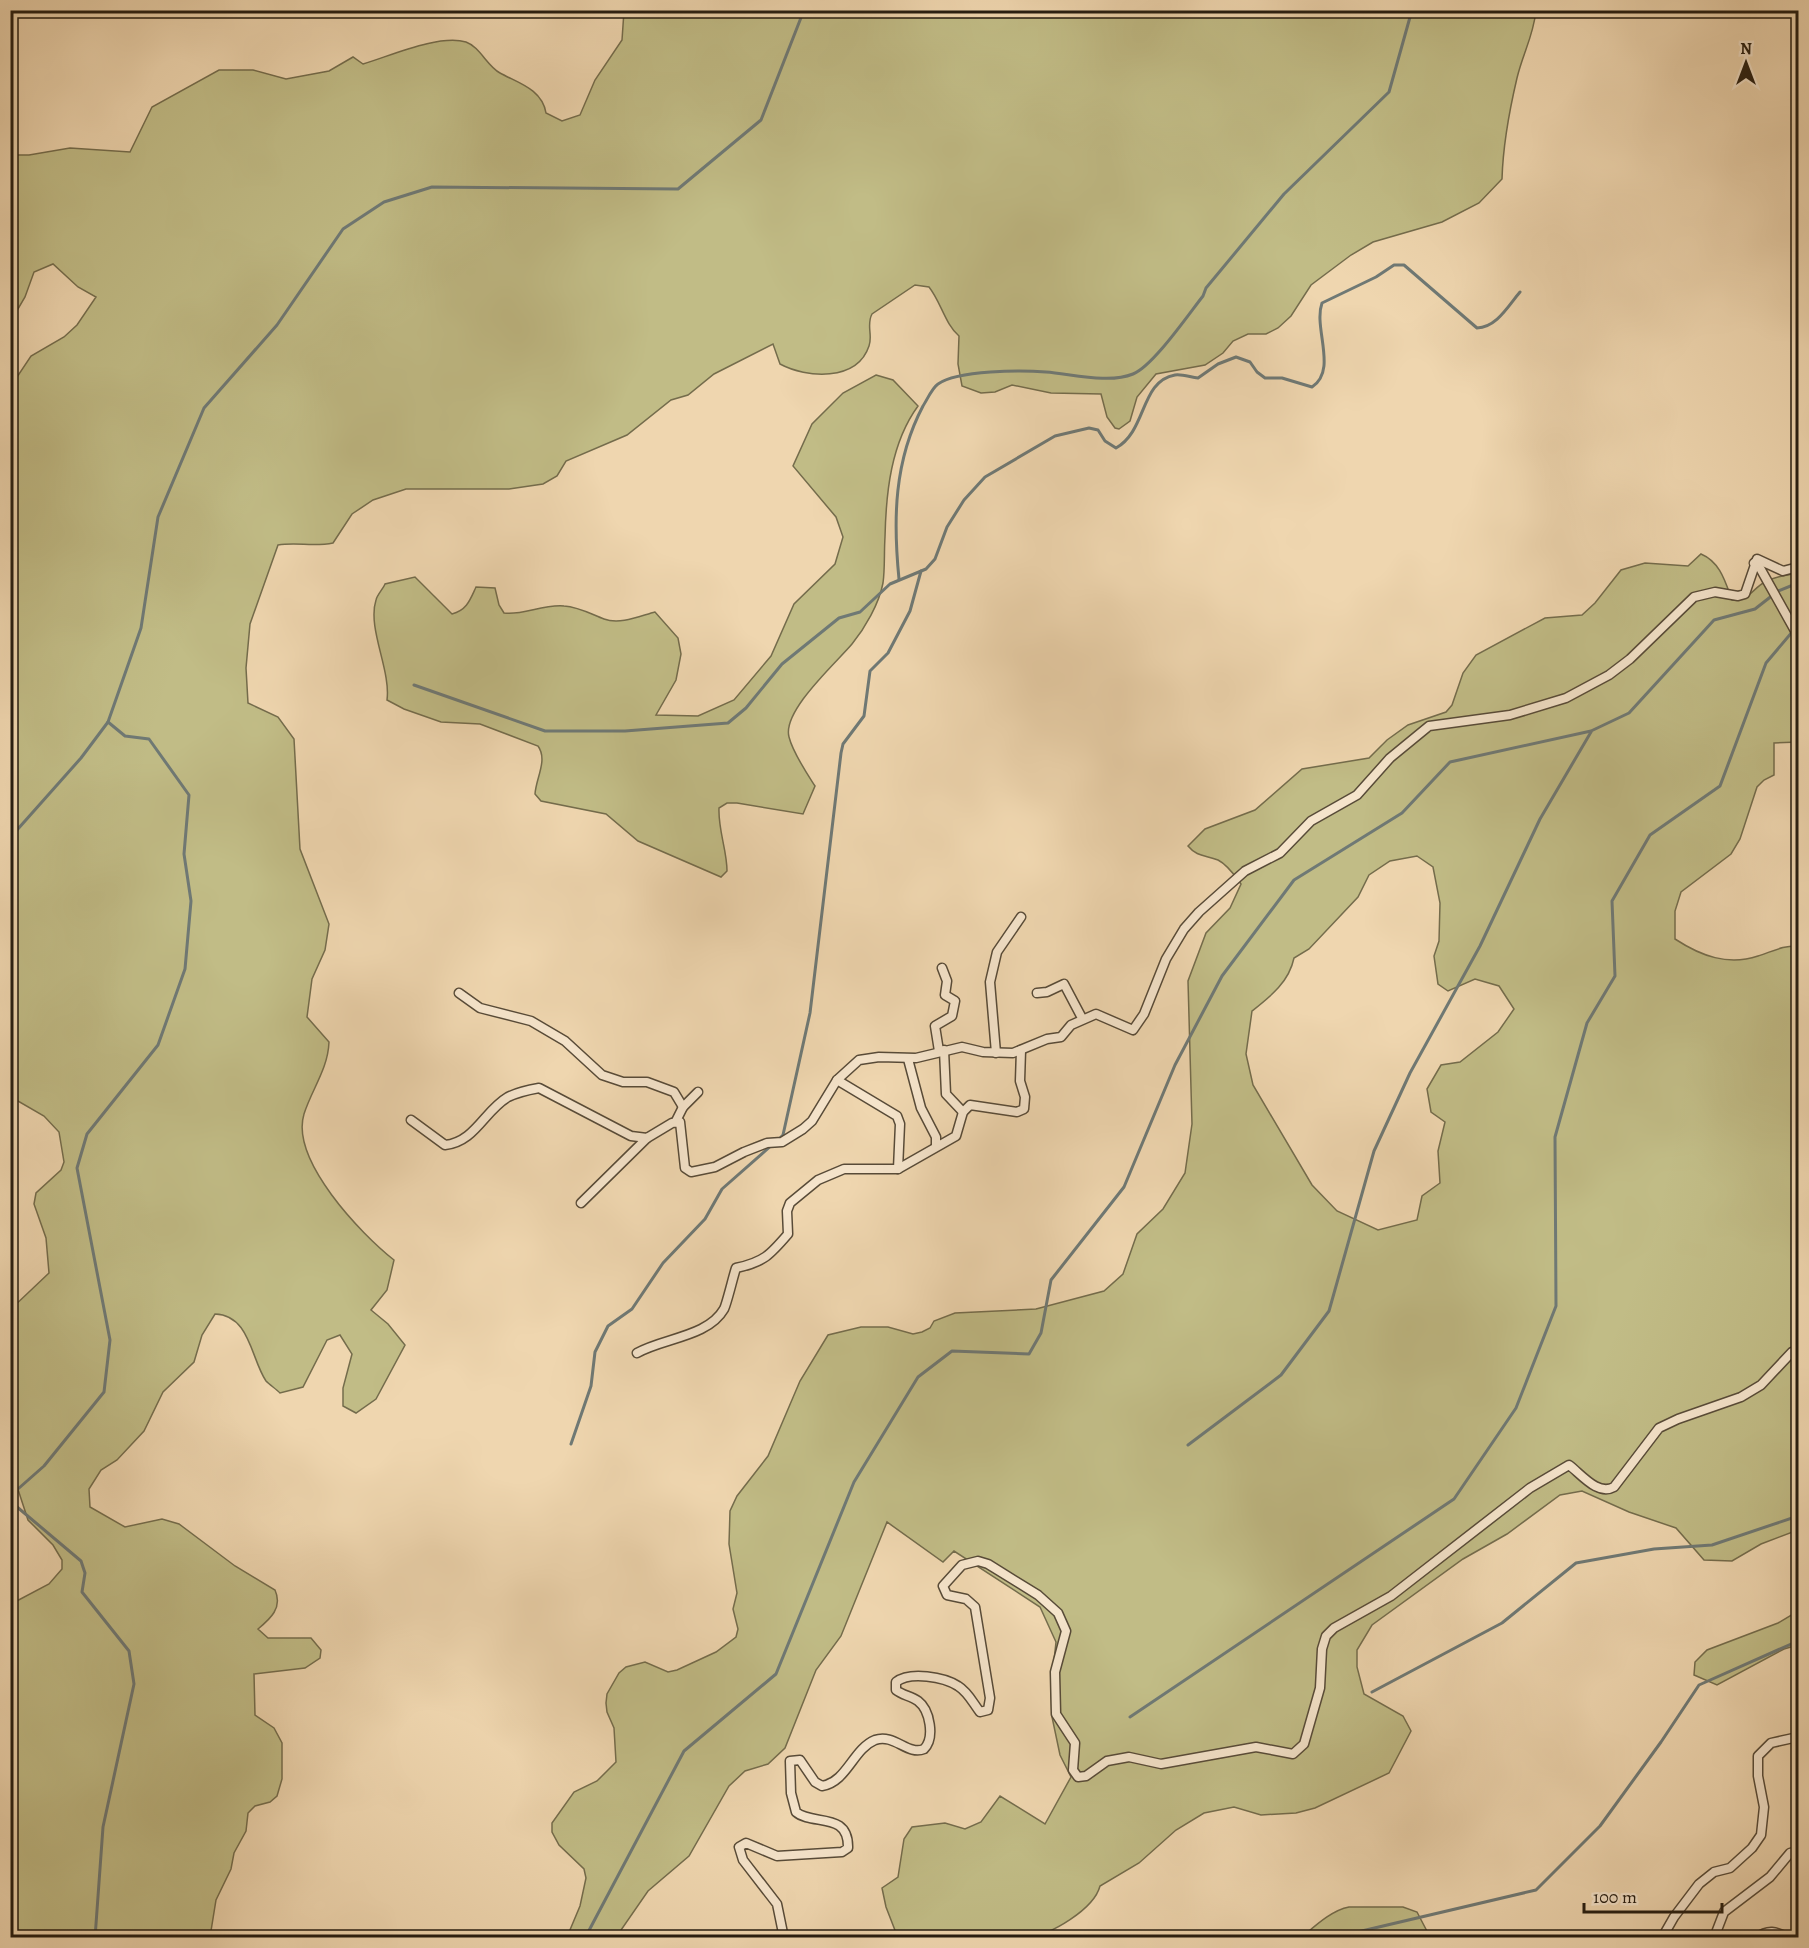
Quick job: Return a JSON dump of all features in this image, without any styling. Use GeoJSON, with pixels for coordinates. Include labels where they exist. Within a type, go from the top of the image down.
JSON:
{"type":"FeatureCollection","features":[{"type":"Feature","properties":{"kind":"street"},"geometry":{"type":"LineString","coordinates":[[676,1121],[681,1127],[685,1168],[691,1172],[715,1167],[766,1143],[782,1142],[812,1120],[837,1080],[859,1060],[879,1057],[908,1059],[962,1047],[996,1053],[1021,1050],[1047,1039],[1060,1037],[1071,1025],[1083,1018],[1100,1014],[1127,1029],[1135,1029],[1144,1014],[1166,959],[1184,929],[1199,912],[1245,871],[1280,853],[1311,821],[1357,795],[1390,758],[1429,726],[1510,716],[1566,698],[1609,675],[1630,659],[1694,597],[1715,592],[1738,596],[1745,594],[1754,563],[1760,559],[1786,571],[1798,567]]}},
{"type":"Feature","properties":{"kind":"street"},"geometry":{"type":"LineString","coordinates":[[1754,563],[1760,568],[1798,636]]}},
{"type":"Feature","properties":{"kind":"street"},"geometry":{"type":"LineString","coordinates":[[996,1053],[990,982],[997,952],[1021,917]]}},
{"type":"Feature","properties":{"kind":"street"},"geometry":{"type":"LineString","coordinates":[[942,968],[947,981],[945,995],[955,1001],[952,1016],[935,1026],[942,1050],[946,1094],[963,1112]]}},
{"type":"Feature","properties":{"kind":"street"},"geometry":{"type":"LineString","coordinates":[[1037,993],[1047,992],[1064,984],[1083,1018]]}},
{"type":"Feature","properties":{"kind":"street"},"geometry":{"type":"LineString","coordinates":[[459,993],[480,1008],[531,1020],[565,1041],[592,1068],[613,1080],[647,1082],[674,1092],[683,1107]]}},
{"type":"Feature","properties":{"kind":"street"},"geometry":{"type":"LineString","coordinates":[[637,1353],[654,1344],[688,1336],[712,1320],[724,1308],[730,1281],[736,1268],[757,1263],[769,1257],[788,1234],[787,1211],[790,1203],[818,1180],[844,1169],[898,1169],[956,1136],[963,1112],[970,1105],[1017,1112],[1024,1109],[1025,1097],[1020,1081],[1021,1050]]}},
{"type":"Feature","properties":{"kind":"street"},"geometry":{"type":"LineString","coordinates":[[908,1059],[921,1108],[936,1137],[936,1146]]}},
{"type":"Feature","properties":{"kind":"street"},"geometry":{"type":"LineString","coordinates":[[837,1080],[897,1116],[900,1124],[898,1169]]}},
{"type":"Feature","properties":{"kind":"street"},"geometry":{"type":"LineString","coordinates":[[411,1120],[446,1145],[455,1144],[469,1135],[506,1098],[522,1091],[539,1088],[631,1136],[647,1138]]}},
{"type":"Feature","properties":{"kind":"street"},"geometry":{"type":"LineString","coordinates":[[581,1203],[647,1138],[676,1121],[683,1107],[698,1092]]}},
{"type":"Feature","properties":{"kind":"street"},"geometry":{"type":"LineString","coordinates":[[784,1938],[777,1904],[743,1860],[739,1847],[743,1844],[750,1844],[763,1852],[777,1856],[842,1852],[848,1848],[847,1837],[833,1822],[804,1818],[796,1812],[791,1793],[790,1761],[800,1760],[815,1782],[822,1786],[834,1782],[865,1747],[879,1739],[898,1742],[917,1751],[924,1749],[930,1734],[927,1712],[918,1701],[896,1690],[897,1682],[903,1677],[946,1680],[958,1686],[969,1696],[980,1712],[988,1710],[990,1698],[975,1607],[966,1599],[947,1595],[943,1586],[962,1564],[978,1561],[1000,1570],[1038,1595],[1058,1613],[1064,1623],[1065,1636],[1055,1672],[1056,1714],[1075,1743],[1073,1770],[1078,1777],[1086,1776],[1107,1761],[1129,1757],[1161,1764],[1256,1747],[1293,1754],[1304,1744],[1320,1688],[1322,1648],[1326,1636],[1334,1628],[1391,1596],[1530,1488],[1569,1465],[1600,1490],[1607,1491],[1614,1487],[1659,1428],[1741,1397],[1761,1385],[1792,1352],[1798,1350]]}},
{"type":"Feature","properties":{"kind":"street"},"geometry":{"type":"LineString","coordinates":[[1662,1938],[1674,1917],[1699,1884],[1714,1872],[1730,1868],[1757,1841],[1764,1828],[1758,1756],[1771,1743],[1798,1737]]}},
{"type":"Feature","properties":{"kind":"street"},"geometry":{"type":"LineString","coordinates":[[1714,1938],[1724,1912],[1770,1877],[1790,1853],[1798,1851]]}},
{"type":"Feature","properties":{"kind":"street"},"geometry":{"type":"LineString","coordinates":[[1756,1938],[1764,1932],[1774,1931],[1788,1938]]}},
{"type":"Feature","properties":{"kind":"shaded area"},"geometry":{"type":"Polygon","coordinates":[[[624,11],[1536,11],[1533,29],[1519,69],[1511,103],[1502,179],[1479,203],[1442,222],[1373,242],[1351,255],[1311,285],[1291,316],[1278,328],[1266,334],[1248,334],[1233,341],[1223,353],[1205,365],[1156,374],[1137,397],[1130,421],[1119,429],[1115,428],[1107,417],[1101,394],[1051,393],[1012,385],[995,392],[981,393],[962,386],[958,364],[959,336],[950,325],[929,287],[915,285],[872,314],[869,346],[863,358],[854,366],[842,371],[816,374],[791,369],[780,364],[773,344],[714,374],[688,395],[671,400],[627,435],[566,461],[557,476],[543,484],[509,489],[406,489],[373,500],[352,514],[333,543],[278,545],[250,624],[246,668],[248,703],[278,717],[294,739],[300,849],[329,924],[325,950],[312,979],[307,1017],[329,1042],[328,1052],[323,1070],[304,1114],[302,1132],[308,1153],[331,1194],[364,1233],[394,1260],[387,1290],[371,1310],[388,1324],[405,1345],[376,1399],[356,1413],[343,1406],[343,1388],[352,1354],[340,1335],[327,1340],[303,1387],[280,1393],[266,1381],[243,1330],[227,1316],[215,1314],[202,1335],[194,1362],[163,1392],[144,1431],[117,1460],[101,1470],[89,1489],[90,1507],[125,1527],[162,1519],[179,1524],[235,1566],[275,1590],[276,1608],[271,1617],[258,1629],[268,1638],[311,1638],[321,1650],[320,1658],[305,1668],[254,1674],[255,1715],[274,1728],[282,1743],[282,1779],[277,1796],[270,1802],[255,1806],[248,1813],[246,1831],[234,1853],[231,1869],[216,1900],[210,1937],[11,1937],[11,1604],[49,1584],[62,1569],[62,1560],[53,1545],[28,1520],[11,1468],[11,1309],[49,1273],[46,1238],[34,1204],[36,1193],[61,1170],[64,1162],[59,1132],[44,1116],[11,1097],[11,386],[31,356],[64,337],[77,325],[96,297],[78,287],[53,264],[34,272],[25,297],[11,321],[11,155],[29,155],[70,148],[130,152],[152,107],[219,70],[253,70],[286,79],[329,71],[353,57],[363,64],[429,43],[455,40],[471,44],[495,70],[534,92],[544,105],[546,113],[562,121],[580,115],[595,80],[622,40],[624,11]]]}},
{"type":"Feature","properties":{"kind":"shaded area"},"geometry":{"type":"Polygon","coordinates":[[[876,375],[893,380],[918,406],[902,436],[892,469],[887,503],[881,591],[862,631],[802,701],[789,726],[789,737],[793,749],[815,786],[803,814],[737,803],[727,803],[719,808],[727,871],[721,877],[638,841],[606,814],[541,801],[535,794],[542,763],[538,746],[480,724],[441,722],[404,709],[387,700],[386,676],[374,623],[376,600],[385,584],[415,577],[452,614],[465,607],[476,587],[495,588],[499,605],[504,613],[564,606],[580,609],[610,621],[617,621],[655,612],[678,638],[681,654],[676,680],[656,715],[698,716],[734,700],[771,656],[794,604],[835,564],[843,537],[836,517],[793,466],[812,424],[843,393],[876,375]]]}},
{"type":"Feature","properties":{"kind":"shaded area"},"geometry":{"type":"Polygon","coordinates":[[[1701,554],[1708,557],[1721,573],[1732,600],[1746,597],[1769,580],[1798,573],[1798,742],[1774,743],[1774,775],[1757,787],[1740,839],[1731,854],[1681,892],[1675,911],[1675,939],[1715,958],[1736,960],[1798,946],[1798,1530],[1761,1544],[1732,1561],[1704,1560],[1676,1528],[1629,1512],[1582,1491],[1560,1495],[1507,1534],[1463,1559],[1372,1625],[1357,1650],[1357,1667],[1364,1694],[1403,1716],[1411,1731],[1389,1773],[1315,1808],[1296,1813],[1261,1815],[1234,1807],[1204,1813],[1176,1830],[1139,1863],[1100,1886],[1096,1895],[1081,1912],[1059,1926],[1028,1937],[979,1939],[898,1938],[886,1907],[882,1888],[898,1877],[904,1839],[912,1827],[945,1823],[965,1829],[981,1822],[1000,1796],[1045,1824],[1071,1777],[1060,1755],[1052,1717],[1051,1689],[1056,1642],[1040,1607],[954,1551],[943,1562],[887,1522],[841,1636],[816,1670],[785,1748],[768,1764],[745,1771],[729,1786],[689,1856],[648,1891],[621,1930],[620,1937],[567,1937],[580,1906],[586,1878],[584,1869],[559,1845],[552,1832],[552,1823],[574,1792],[597,1781],[616,1762],[614,1728],[607,1712],[607,1694],[619,1673],[626,1667],[645,1662],[668,1672],[677,1670],[716,1652],[736,1637],[738,1629],[733,1609],[737,1593],[729,1544],[730,1511],[737,1496],[768,1456],[800,1381],[828,1335],[861,1327],[888,1327],[913,1334],[930,1328],[934,1321],[955,1313],[1036,1309],[1104,1291],[1123,1274],[1137,1234],[1163,1209],[1185,1173],[1192,1124],[1188,981],[1206,933],[1230,908],[1241,884],[1222,862],[1198,854],[1188,846],[1205,829],[1255,810],[1302,769],[1369,758],[1387,740],[1408,725],[1446,712],[1452,705],[1463,673],[1476,655],[1545,618],[1582,615],[1595,603],[1621,570],[1645,563],[1688,566],[1701,554]],[[1417,856],[1390,861],[1369,875],[1358,897],[1309,949],[1294,958],[1284,981],[1252,1011],[1246,1054],[1253,1085],[1312,1185],[1337,1211],[1378,1230],[1417,1220],[1422,1196],[1440,1183],[1438,1151],[1445,1122],[1431,1112],[1427,1089],[1441,1065],[1460,1062],[1498,1032],[1514,1009],[1499,986],[1475,979],[1448,991],[1438,984],[1434,956],[1439,941],[1440,903],[1433,867],[1417,856]]]}},
{"type":"Feature","properties":{"kind":"shaded area"},"geometry":{"type":"Polygon","coordinates":[[[1798,1611],[1798,1645],[1784,1649],[1717,1685],[1694,1675],[1695,1662],[1707,1650],[1778,1623],[1798,1611]]]}},
{"type":"Feature","properties":{"kind":"shaded area"},"geometry":{"type":"Polygon","coordinates":[[[1349,1907],[1403,1907],[1417,1912],[1430,1937],[1302,1937],[1330,1915],[1349,1907]]]}},
{"type":"Feature","properties":{"kind":"waterway"},"geometry":{"type":"LineString","coordinates":[[10,843],[17,830],[81,758],[108,722],[141,628],[158,517],[204,408],[277,325],[343,229],[384,202],[432,187],[678,189],[761,120],[804,10]]}},
{"type":"Feature","properties":{"kind":"waterway"},"geometry":{"type":"LineString","coordinates":[[899,579],[896,512],[901,469],[913,427],[936,386],[947,379],[990,372],[1035,371],[1090,378],[1113,378],[1133,374],[1141,369],[1170,339],[1203,296],[1206,288],[1284,194],[1389,92],[1412,10]]}},
{"type":"Feature","properties":{"kind":"waterway"},"geometry":{"type":"LineString","coordinates":[[414,685],[545,731],[625,731],[728,723],[746,708],[782,664],[839,618],[860,612],[890,584],[926,569],[935,559],[947,527],[964,500],[985,477],[1055,436],[1089,428],[1098,430],[1105,441],[1116,448],[1133,430],[1149,396],[1164,379],[1175,375],[1198,378],[1218,364],[1236,357],[1250,362],[1265,378],[1282,378],[1312,387],[1320,380],[1323,370],[1320,324],[1322,303],[1376,277],[1394,265],[1404,265],[1477,328],[1496,320],[1520,292]]}},
{"type":"Feature","properties":{"kind":"waterway"},"geometry":{"type":"LineString","coordinates":[[778,1140],[783,1135],[810,1013],[843,744],[864,716],[870,671],[888,653],[910,611],[921,571]]}},
{"type":"Feature","properties":{"kind":"waterway"},"geometry":{"type":"LineString","coordinates":[[585,1938],[684,1751],[776,1674],[854,1482],[918,1377],[952,1351],[1029,1354],[1041,1333],[1051,1280],[1124,1187],[1175,1065],[1222,976],[1294,880],[1402,813],[1450,762],[1591,731],[1629,713],[1714,620],[1755,609],[1778,591],[1798,583]]}},
{"type":"Feature","properties":{"kind":"waterway"},"geometry":{"type":"LineString","coordinates":[[1130,1717],[1454,1499],[1516,1408],[1556,1306],[1555,1137],[1587,1023],[1615,976],[1612,901],[1650,835],[1720,786],[1766,663],[1798,625]]}},
{"type":"Feature","properties":{"kind":"waterway"},"geometry":{"type":"LineString","coordinates":[[10,1496],[44,1466],[104,1392],[110,1340],[77,1168],[87,1134],[158,1045],[185,969],[191,901],[184,854],[189,795],[149,739],[125,736],[108,722]]}},
{"type":"Feature","properties":{"kind":"waterway"},"geometry":{"type":"LineString","coordinates":[[1188,1445],[1281,1375],[1329,1311],[1374,1151],[1410,1073],[1480,946],[1540,819],[1591,732]]}},
{"type":"Feature","properties":{"kind":"waterway"},"geometry":{"type":"LineString","coordinates":[[571,1444],[591,1386],[595,1352],[608,1326],[632,1309],[663,1263],[705,1219],[722,1189],[773,1144]]}},
{"type":"Feature","properties":{"kind":"waterway"},"geometry":{"type":"LineString","coordinates":[[10,1501],[81,1561],[85,1573],[82,1592],[129,1651],[134,1684],[103,1827],[95,1938]]}},
{"type":"Feature","properties":{"kind":"waterway"},"geometry":{"type":"LineString","coordinates":[[1372,1692],[1502,1623],[1576,1563],[1654,1549],[1712,1545],[1798,1516]]}},
{"type":"Feature","properties":{"kind":"waterway"},"geometry":{"type":"LineString","coordinates":[[1332,1938],[1536,1890],[1600,1826],[1699,1685],[1798,1641]]}}]}
